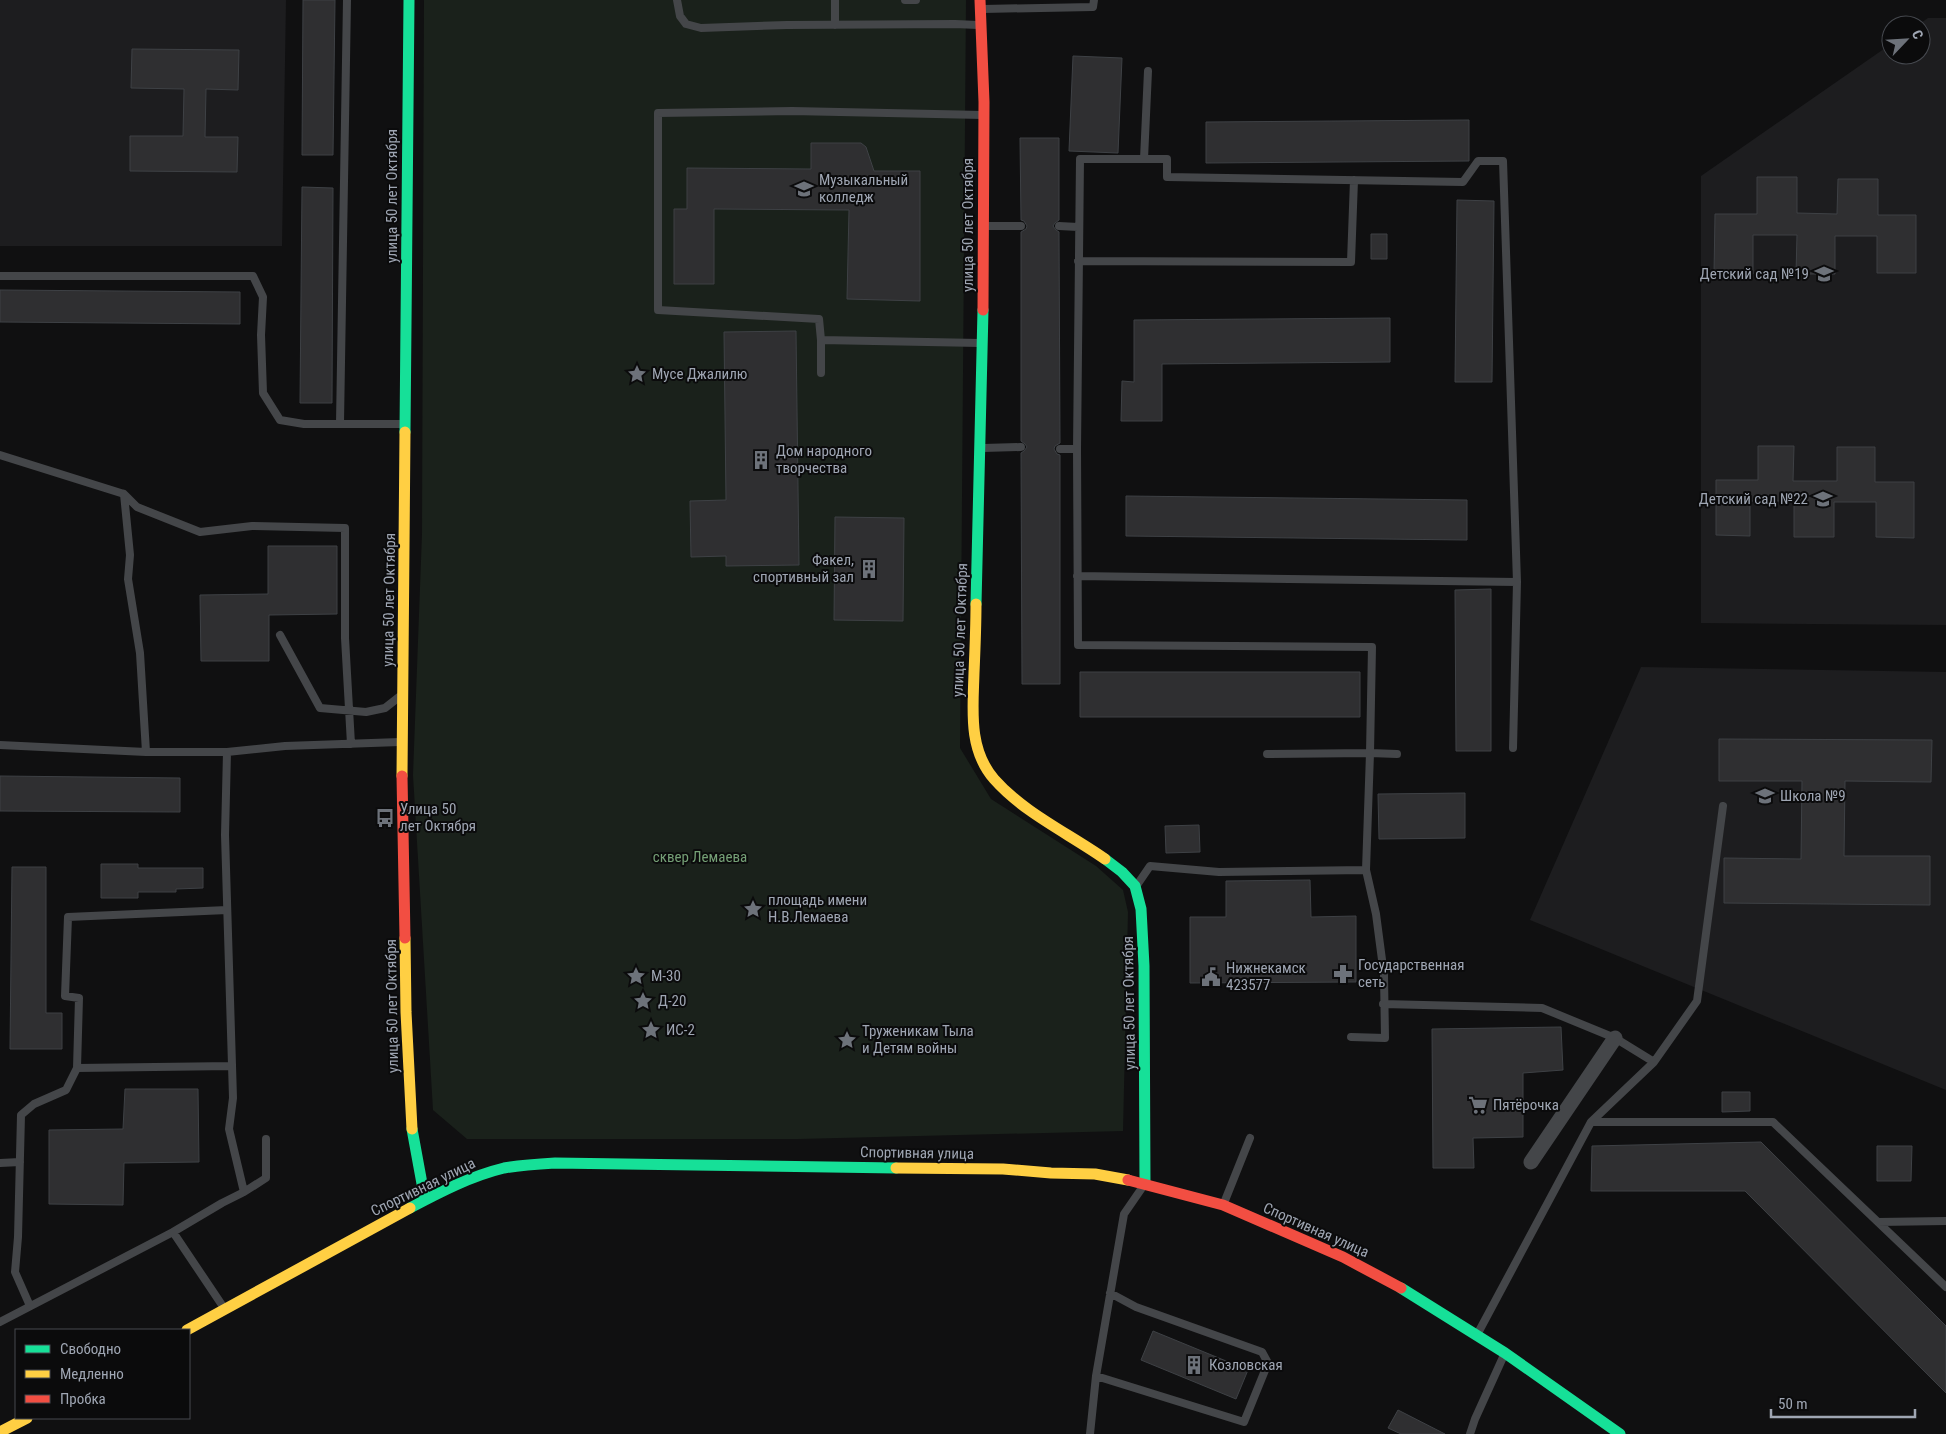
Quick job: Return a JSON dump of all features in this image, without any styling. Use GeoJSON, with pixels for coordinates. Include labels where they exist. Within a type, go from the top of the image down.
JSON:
{"type":"FeatureCollection","features":[{"type":"Feature","properties":{"kind":"street","name":"улица 50 лет Октября"},"geometry":{"type":"LineString","coordinates":[[409,0],[402,742],[406,1012],[411,1117],[413,1140],[424,1200]]}},
{"type":"Feature","properties":{"kind":"street","name":"улица 50 лет Октября"},"geometry":{"type":"LineString","coordinates":[[980,5],[984,115],[982,343],[974,738],[985,769],[997,782],[1018,800],[1108,862],[1136,887],[1141,899],[1144,954],[1145,1183]]}},
{"type":"Feature","properties":{"kind":"street"},"geometry":{"type":"LineString","coordinates":[[1531,1162],[1615,1038]]}},
{"type":"Feature","properties":{"kind":"street","name":"Спортивная улица"},"geometry":{"type":"LineString","coordinates":[[189,1329],[424,1200],[488,1172],[516,1166],[555,1163],[1004,1169],[1095,1174],[1145,1183],[1223,1205],[1343,1257],[1399,1287],[1505,1354],[1620,1434]]}},
{"type":"Feature","properties":{"kind":"street"},"geometry":{"type":"LineString","coordinates":[[0,1432],[25,1419]]}},
{"type":"Feature","properties":{"kind":"lane"},"geometry":{"type":"LineString","coordinates":[[340,423],[346,0]]}},
{"type":"Feature","properties":{"kind":"lane"},"geometry":{"type":"LineString","coordinates":[[677,0],[680,16],[686,24],[701,28],[956,24],[980,26]]}},
{"type":"Feature","properties":{"kind":"lane"},"geometry":{"type":"LineString","coordinates":[[835,0],[835,25]]}},
{"type":"Feature","properties":{"kind":"lane"},"geometry":{"type":"LineString","coordinates":[[905,0],[916,0]]}},
{"type":"Feature","properties":{"kind":"lane"},"geometry":{"type":"LineString","coordinates":[[980,5],[1094,7],[1094,0]]}},
{"type":"Feature","properties":{"kind":"lane"},"geometry":{"type":"LineString","coordinates":[[1144,159],[1148,71]]}},
{"type":"Feature","properties":{"kind":"lane"},"geometry":{"type":"LineString","coordinates":[[821,373],[819,319],[658,310],[658,113],[792,111],[984,115]]}},
{"type":"Feature","properties":{"kind":"lane"},"geometry":{"type":"LineString","coordinates":[[1351,1037],[1385,1038],[1384,975],[1376,914],[1366,870],[1372,647],[1078,644],[1077,448],[1080,159],[1167,159],[1167,177],[1463,182],[1478,161],[1503,161],[1517,582],[1513,748]]}},
{"type":"Feature","properties":{"kind":"lane"},"geometry":{"type":"LineString","coordinates":[[1078,261],[1351,262],[1354,180]]}},
{"type":"Feature","properties":{"kind":"lane"},"geometry":{"type":"LineString","coordinates":[[983,226],[1021,226]]}},
{"type":"Feature","properties":{"kind":"lane"},"geometry":{"type":"LineString","coordinates":[[1059,226],[1078,227]]}},
{"type":"Feature","properties":{"kind":"lane"},"geometry":{"type":"LineString","coordinates":[[0,276],[253,276],[264,297],[261,336],[263,393],[280,420],[304,424],[405,424]]}},
{"type":"Feature","properties":{"kind":"lane"},"geometry":{"type":"LineString","coordinates":[[821,340],[982,343]]}},
{"type":"Feature","properties":{"kind":"lane"},"geometry":{"type":"LineString","coordinates":[[980,448],[1021,447]]}},
{"type":"Feature","properties":{"kind":"lane"},"geometry":{"type":"LineString","coordinates":[[1060,449],[1077,448]]}},
{"type":"Feature","properties":{"kind":"lane"},"geometry":{"type":"LineString","coordinates":[[0,455],[124,494],[137,507],[200,532],[252,526],[345,528],[345,638],[351,744]]}},
{"type":"Feature","properties":{"kind":"lane"},"geometry":{"type":"LineString","coordinates":[[124,494],[130,555],[128,579],[140,653],[146,752]]}},
{"type":"Feature","properties":{"kind":"lane"},"geometry":{"type":"LineString","coordinates":[[1077,576],[1517,582]]}},
{"type":"Feature","properties":{"kind":"lane"},"geometry":{"type":"LineString","coordinates":[[280,635],[320,708],[366,712],[384,708],[403,694]]}},
{"type":"Feature","properties":{"kind":"lane"},"geometry":{"type":"LineString","coordinates":[[0,746],[146,752],[227,752],[285,746],[402,742]]}},
{"type":"Feature","properties":{"kind":"lane"},"geometry":{"type":"LineString","coordinates":[[227,752],[225,835],[233,1098],[229,1129],[244,1192]]}},
{"type":"Feature","properties":{"kind":"lane"},"geometry":{"type":"LineString","coordinates":[[1267,754],[1397,754]]}},
{"type":"Feature","properties":{"kind":"lane"},"geometry":{"type":"LineString","coordinates":[[1476,1336],[1592,1122],[1654,1062],[1697,1001],[1723,806]]}},
{"type":"Feature","properties":{"kind":"lane"},"geometry":{"type":"LineString","coordinates":[[1136,887],[1150,866],[1219,872],[1366,870]]}},
{"type":"Feature","properties":{"kind":"lane"},"geometry":{"type":"LineString","coordinates":[[30,1306],[15,1272],[18,1237],[21,1115],[34,1104],[66,1090],[77,1068],[78,998],[66,996],[68,917],[227,910]]}},
{"type":"Feature","properties":{"kind":"lane"},"geometry":{"type":"LineString","coordinates":[[1383,1004],[1542,1008],[1615,1038],[1654,1062]]}},
{"type":"Feature","properties":{"kind":"lane"},"geometry":{"type":"LineString","coordinates":[[77,1068],[232,1066]]}},
{"type":"Feature","properties":{"kind":"lane"},"geometry":{"type":"LineString","coordinates":[[1592,1122],[1773,1122],[1946,1287]]}},
{"type":"Feature","properties":{"kind":"lane"},"geometry":{"type":"LineString","coordinates":[[1223,1205],[1250,1138]]}},
{"type":"Feature","properties":{"kind":"lane"},"geometry":{"type":"LineString","coordinates":[[0,1322],[174,1232],[266,1178],[266,1139]]}},
{"type":"Feature","properties":{"kind":"lane"},"geometry":{"type":"LineString","coordinates":[[0,1163],[20,1162]]}},
{"type":"Feature","properties":{"kind":"lane"},"geometry":{"type":"LineString","coordinates":[[1090,1434],[1096,1376],[1124,1214],[1145,1183]]}},
{"type":"Feature","properties":{"kind":"lane"},"geometry":{"type":"LineString","coordinates":[[1878,1222],[1946,1221]]}},
{"type":"Feature","properties":{"kind":"lane"},"geometry":{"type":"LineString","coordinates":[[174,1232],[225,1310]]}},
{"type":"Feature","properties":{"kind":"lane"},"geometry":{"type":"LineString","coordinates":[[1096,1376],[1244,1422],[1268,1363],[1262,1352],[1136,1307],[1110,1293]]}},
{"type":"Feature","properties":{"kind":"lane"},"geometry":{"type":"LineString","coordinates":[[1470,1434],[1505,1354]]}},
{"type":"Feature","properties":{"kind":"shaded area"},"geometry":{"type":"Polygon","coordinates":[[[0,0],[286,0],[282,246],[0,246],[0,0]]]}},
{"type":"Feature","properties":{"kind":"shaded area"},"geometry":{"type":"Polygon","coordinates":[[[1931,18],[1946,18],[1946,625],[1701,623],[1701,176],[1881,51],[1881,65],[1931,65],[1931,18]]]}},
{"type":"Feature","properties":{"kind":"shaded area","name":"Школа №9"},"geometry":{"type":"Polygon","coordinates":[[[1641,667],[1946,672],[1946,1090],[1530,920],[1641,667]]]}},
{"type":"Feature","properties":{"kind":"green space","name":"сквер Лемаева"},"geometry":{"type":"Polygon","coordinates":[[[424,0],[966,0],[960,748],[991,799],[1096,866],[1123,890],[1128,912],[1123,1131],[798,1139],[467,1139],[433,1110],[413,775],[422,534],[424,0]]]}},
{"type":"Feature","properties":{"kind":"building"},"geometry":{"type":"Polygon","coordinates":[[[303,0],[335,0],[333,155],[302,155],[303,0]]]}},
{"type":"Feature","properties":{"kind":"building"},"geometry":{"type":"Polygon","coordinates":[[[132,49],[239,50],[238,90],[206,89],[205,137],[238,137],[237,172],[130,171],[130,136],[183,136],[184,89],[131,88],[132,49]]]}},
{"type":"Feature","properties":{"kind":"building"},"geometry":{"type":"Polygon","coordinates":[[[1073,56],[1122,58],[1118,153],[1069,151],[1073,56]]]}},
{"type":"Feature","properties":{"kind":"building"},"geometry":{"type":"Polygon","coordinates":[[[1469,120],[1469,161],[1206,163],[1206,122],[1469,120]]]}},
{"type":"Feature","properties":{"kind":"building"},"geometry":{"type":"Polygon","coordinates":[[[1020,138],[1059,138],[1059,220],[1053,226],[1059,232],[1060,443],[1054,449],[1060,455],[1060,684],[1022,684],[1021,453],[1027,447],[1021,441],[1021,232],[1027,226],[1021,220],[1020,138]]]}},
{"type":"Feature","properties":{"kind":"building"},"geometry":{"type":"Polygon","coordinates":[[[811,143],[861,143],[866,147],[874,171],[920,171],[920,301],[847,299],[849,210],[714,209],[714,284],[674,284],[674,209],[687,209],[687,168],[811,169],[811,143]]]}},
{"type":"Feature","properties":{"kind":"building"},"geometry":{"type":"Polygon","coordinates":[[[1757,177],[1797,177],[1797,213],[1837,214],[1838,179],[1878,179],[1878,215],[1916,215],[1916,273],[1877,273],[1877,236],[1835,236],[1835,274],[1796,274],[1797,235],[1753,235],[1753,274],[1714,274],[1715,214],[1757,214],[1757,177]]]}},
{"type":"Feature","properties":{"kind":"building"},"geometry":{"type":"Polygon","coordinates":[[[302,187],[333,188],[332,403],[300,403],[302,187]]]}},
{"type":"Feature","properties":{"kind":"building"},"geometry":{"type":"Polygon","coordinates":[[[1457,200],[1494,201],[1492,382],[1455,382],[1457,200]]]}},
{"type":"Feature","properties":{"kind":"building"},"geometry":{"type":"Polygon","coordinates":[[[1371,234],[1387,234],[1387,259],[1371,259],[1371,234]]]}},
{"type":"Feature","properties":{"kind":"building"},"geometry":{"type":"Polygon","coordinates":[[[0,290],[240,292],[240,324],[0,322],[0,290]]]}},
{"type":"Feature","properties":{"kind":"building"},"geometry":{"type":"Polygon","coordinates":[[[1390,318],[1390,362],[1162,364],[1162,421],[1121,421],[1122,381],[1134,382],[1134,320],[1390,318]]]}},
{"type":"Feature","properties":{"kind":"building","name":"Дом народного творчества"},"geometry":{"type":"Polygon","coordinates":[[[796,331],[799,565],[726,566],[726,556],[691,557],[690,501],[726,500],[724,332],[796,331]]]}},
{"type":"Feature","properties":{"kind":"building"},"geometry":{"type":"Polygon","coordinates":[[[1758,446],[1794,446],[1793,481],[1837,481],[1837,447],[1875,447],[1875,482],[1914,482],[1914,538],[1876,537],[1876,502],[1834,502],[1834,537],[1794,537],[1794,501],[1750,501],[1750,536],[1716,535],[1716,480],[1758,480],[1758,446]]]}},
{"type":"Feature","properties":{"kind":"building"},"geometry":{"type":"Polygon","coordinates":[[[1126,496],[1467,500],[1467,540],[1126,536],[1126,496]]]}},
{"type":"Feature","properties":{"kind":"building","name":"Факел, спортивный зал"},"geometry":{"type":"Polygon","coordinates":[[[835,517],[904,518],[903,621],[834,620],[835,517]]]}},
{"type":"Feature","properties":{"kind":"building"},"geometry":{"type":"Polygon","coordinates":[[[268,546],[337,546],[337,614],[269,615],[269,661],[201,661],[200,595],[268,594],[268,546]]]}},
{"type":"Feature","properties":{"kind":"building"},"geometry":{"type":"Polygon","coordinates":[[[1491,589],[1491,751],[1456,751],[1455,590],[1491,589]]]}},
{"type":"Feature","properties":{"kind":"building"},"geometry":{"type":"Polygon","coordinates":[[[1080,672],[1360,672],[1360,717],[1080,717],[1080,672]]]}},
{"type":"Feature","properties":{"kind":"building"},"geometry":{"type":"Polygon","coordinates":[[[1719,739],[1932,740],[1931,782],[1845,781],[1844,856],[1930,856],[1930,905],[1724,903],[1724,858],[1801,859],[1802,781],[1719,781],[1719,739]]]}},
{"type":"Feature","properties":{"kind":"building"},"geometry":{"type":"Polygon","coordinates":[[[0,776],[180,778],[180,812],[0,811],[0,776]]]}},
{"type":"Feature","properties":{"kind":"building"},"geometry":{"type":"Polygon","coordinates":[[[1465,793],[1465,838],[1379,839],[1378,794],[1465,793]]]}},
{"type":"Feature","properties":{"kind":"building"},"geometry":{"type":"Polygon","coordinates":[[[1199,825],[1200,852],[1166,853],[1165,826],[1199,825]]]}},
{"type":"Feature","properties":{"kind":"building"},"geometry":{"type":"Polygon","coordinates":[[[101,864],[138,864],[138,868],[203,868],[203,888],[176,889],[176,892],[138,892],[138,898],[101,898],[101,864]]]}},
{"type":"Feature","properties":{"kind":"building"},"geometry":{"type":"Polygon","coordinates":[[[12,867],[46,867],[46,1013],[62,1013],[62,1049],[10,1049],[12,867]]]}},
{"type":"Feature","properties":{"kind":"building"},"geometry":{"type":"Polygon","coordinates":[[[1310,880],[1311,917],[1356,916],[1356,982],[1190,983],[1190,917],[1226,917],[1226,881],[1310,880]]]}},
{"type":"Feature","properties":{"kind":"building","name":"Пятёрочка"},"geometry":{"type":"Polygon","coordinates":[[[1561,1027],[1563,1070],[1523,1073],[1523,1137],[1473,1138],[1474,1168],[1433,1168],[1432,1029],[1561,1027]]]}},
{"type":"Feature","properties":{"kind":"building"},"geometry":{"type":"Polygon","coordinates":[[[125,1089],[198,1089],[199,1162],[124,1163],[123,1205],[49,1204],[49,1130],[123,1129],[125,1089]]]}},
{"type":"Feature","properties":{"kind":"building"},"geometry":{"type":"Polygon","coordinates":[[[1722,1092],[1750,1092],[1750,1111],[1722,1112],[1722,1092]]]}},
{"type":"Feature","properties":{"kind":"building"},"geometry":{"type":"Polygon","coordinates":[[[1761,1142],[1946,1326],[1946,1393],[1745,1191],[1591,1191],[1592,1146],[1761,1142]]]}},
{"type":"Feature","properties":{"kind":"building"},"geometry":{"type":"Polygon","coordinates":[[[1877,1146],[1912,1146],[1911,1181],[1877,1181],[1877,1146]]]}},
{"type":"Feature","properties":{"kind":"building","name":"Козловская"},"geometry":{"type":"Polygon","coordinates":[[[1153,1331],[1248,1370],[1236,1399],[1141,1360],[1153,1331]]]}},
{"type":"Feature","properties":{"kind":"building"},"geometry":{"type":"Polygon","coordinates":[[[1398,1410],[1445,1434],[1401,1434],[1388,1428],[1398,1410]]]}},
{"type":"Feature","properties":{"kind":"traffic: fast"},"geometry":{"type":"LineString","coordinates":[[405,432],[409,0]]}},
{"type":"Feature","properties":{"kind":"traffic: fast"},"geometry":{"type":"LineString","coordinates":[[976,604],[983,310]]}},
{"type":"Feature","properties":{"kind":"traffic: fast"},"geometry":{"type":"LineString","coordinates":[[1105,859],[1122,872],[1135,886],[1141,909],[1144,966],[1145,1183]]}},
{"type":"Feature","properties":{"kind":"traffic: fast"},"geometry":{"type":"LineString","coordinates":[[412,1129],[425,1200]]}},
{"type":"Feature","properties":{"kind":"traffic: fast"},"geometry":{"type":"LineString","coordinates":[[410,1208],[444,1190],[480,1175],[504,1168],[530,1165],[555,1163],[896,1168]]}},
{"type":"Feature","properties":{"kind":"traffic: fast"},"geometry":{"type":"LineString","coordinates":[[1401,1288],[1505,1353],[1620,1434]]}},
{"type":"Feature","properties":{"kind":"traffic: slow"},"geometry":{"type":"LineString","coordinates":[[402,776],[405,432]]}},
{"type":"Feature","properties":{"kind":"traffic: slow"},"geometry":{"type":"LineString","coordinates":[[976,604],[973,714],[976,742],[986,767],[994,779],[1019,802],[1105,859]]}},
{"type":"Feature","properties":{"kind":"traffic: slow"},"geometry":{"type":"LineString","coordinates":[[405,938],[406,1012],[412,1129]]}},
{"type":"Feature","properties":{"kind":"traffic: slow"},"geometry":{"type":"LineString","coordinates":[[896,1168],[1003,1169],[1095,1174],[1128,1180]]}},
{"type":"Feature","properties":{"kind":"traffic: slow"},"geometry":{"type":"LineString","coordinates":[[189,1329],[410,1208]]}},
{"type":"Feature","properties":{"kind":"traffic: slow"},"geometry":{"type":"LineString","coordinates":[[0,1432],[25,1419]]}},
{"type":"Feature","properties":{"kind":"traffic: jam"},"geometry":{"type":"LineString","coordinates":[[980,0],[984,102],[983,310]]}},
{"type":"Feature","properties":{"kind":"traffic: jam"},"geometry":{"type":"LineString","coordinates":[[402,776],[405,938]]}},
{"type":"Feature","properties":{"kind":"traffic: jam"},"geometry":{"type":"LineString","coordinates":[[1128,1180],[1223,1205],[1343,1257],[1401,1288]]}},
{"type":"Feature","properties":{"kind":"place","name":"Музыкальный колледж"},"geometry":{"type":"Point","coordinates":[804,189]}},
{"type":"Feature","properties":{"kind":"place","name":"Детский сад №19"},"geometry":{"type":"Point","coordinates":[1824,274]}},
{"type":"Feature","properties":{"kind":"place","name":"Мусе Джалилю"},"geometry":{"type":"Point","coordinates":[637,374]}},
{"type":"Feature","properties":{"kind":"place","name":"Дом народного творчества"},"geometry":{"type":"Point","coordinates":[761,460]}},
{"type":"Feature","properties":{"kind":"place","name":"Детский сад №22"},"geometry":{"type":"Point","coordinates":[1823,499]}},
{"type":"Feature","properties":{"kind":"place","name":"Факел, спортивный зал"},"geometry":{"type":"Point","coordinates":[869,569]}},
{"type":"Feature","properties":{"kind":"place","name":"Школа №9"},"geometry":{"type":"Point","coordinates":[1765,796]}},
{"type":"Feature","properties":{"kind":"place","name":"Улица 50 лет Октября"},"geometry":{"type":"Point","coordinates":[385,818]}},
{"type":"Feature","properties":{"kind":"place","name":"площадь имени Н.В.Лемаева"},"geometry":{"type":"Point","coordinates":[753,909]}},
{"type":"Feature","properties":{"kind":"place","name":"Государственная сеть"},"geometry":{"type":"Point","coordinates":[1343,974]}},
{"type":"Feature","properties":{"kind":"place","name":"М-30"},"geometry":{"type":"Point","coordinates":[636,976]}},
{"type":"Feature","properties":{"kind":"place","name":"Нижнекамск 423577"},"geometry":{"type":"Point","coordinates":[1211,977]}},
{"type":"Feature","properties":{"kind":"place","name":"Д-20"},"geometry":{"type":"Point","coordinates":[643,1001]}},
{"type":"Feature","properties":{"kind":"place","name":"ИС-2"},"geometry":{"type":"Point","coordinates":[651,1030]}},
{"type":"Feature","properties":{"kind":"place","name":"Труженикам Тыла и Детям войны"},"geometry":{"type":"Point","coordinates":[847,1040]}},
{"type":"Feature","properties":{"kind":"place","name":"Пятёрочка"},"geometry":{"type":"Point","coordinates":[1478,1105]}},
{"type":"Feature","properties":{"kind":"place","name":"Козловская"},"geometry":{"type":"Point","coordinates":[1194,1365]}}]}
